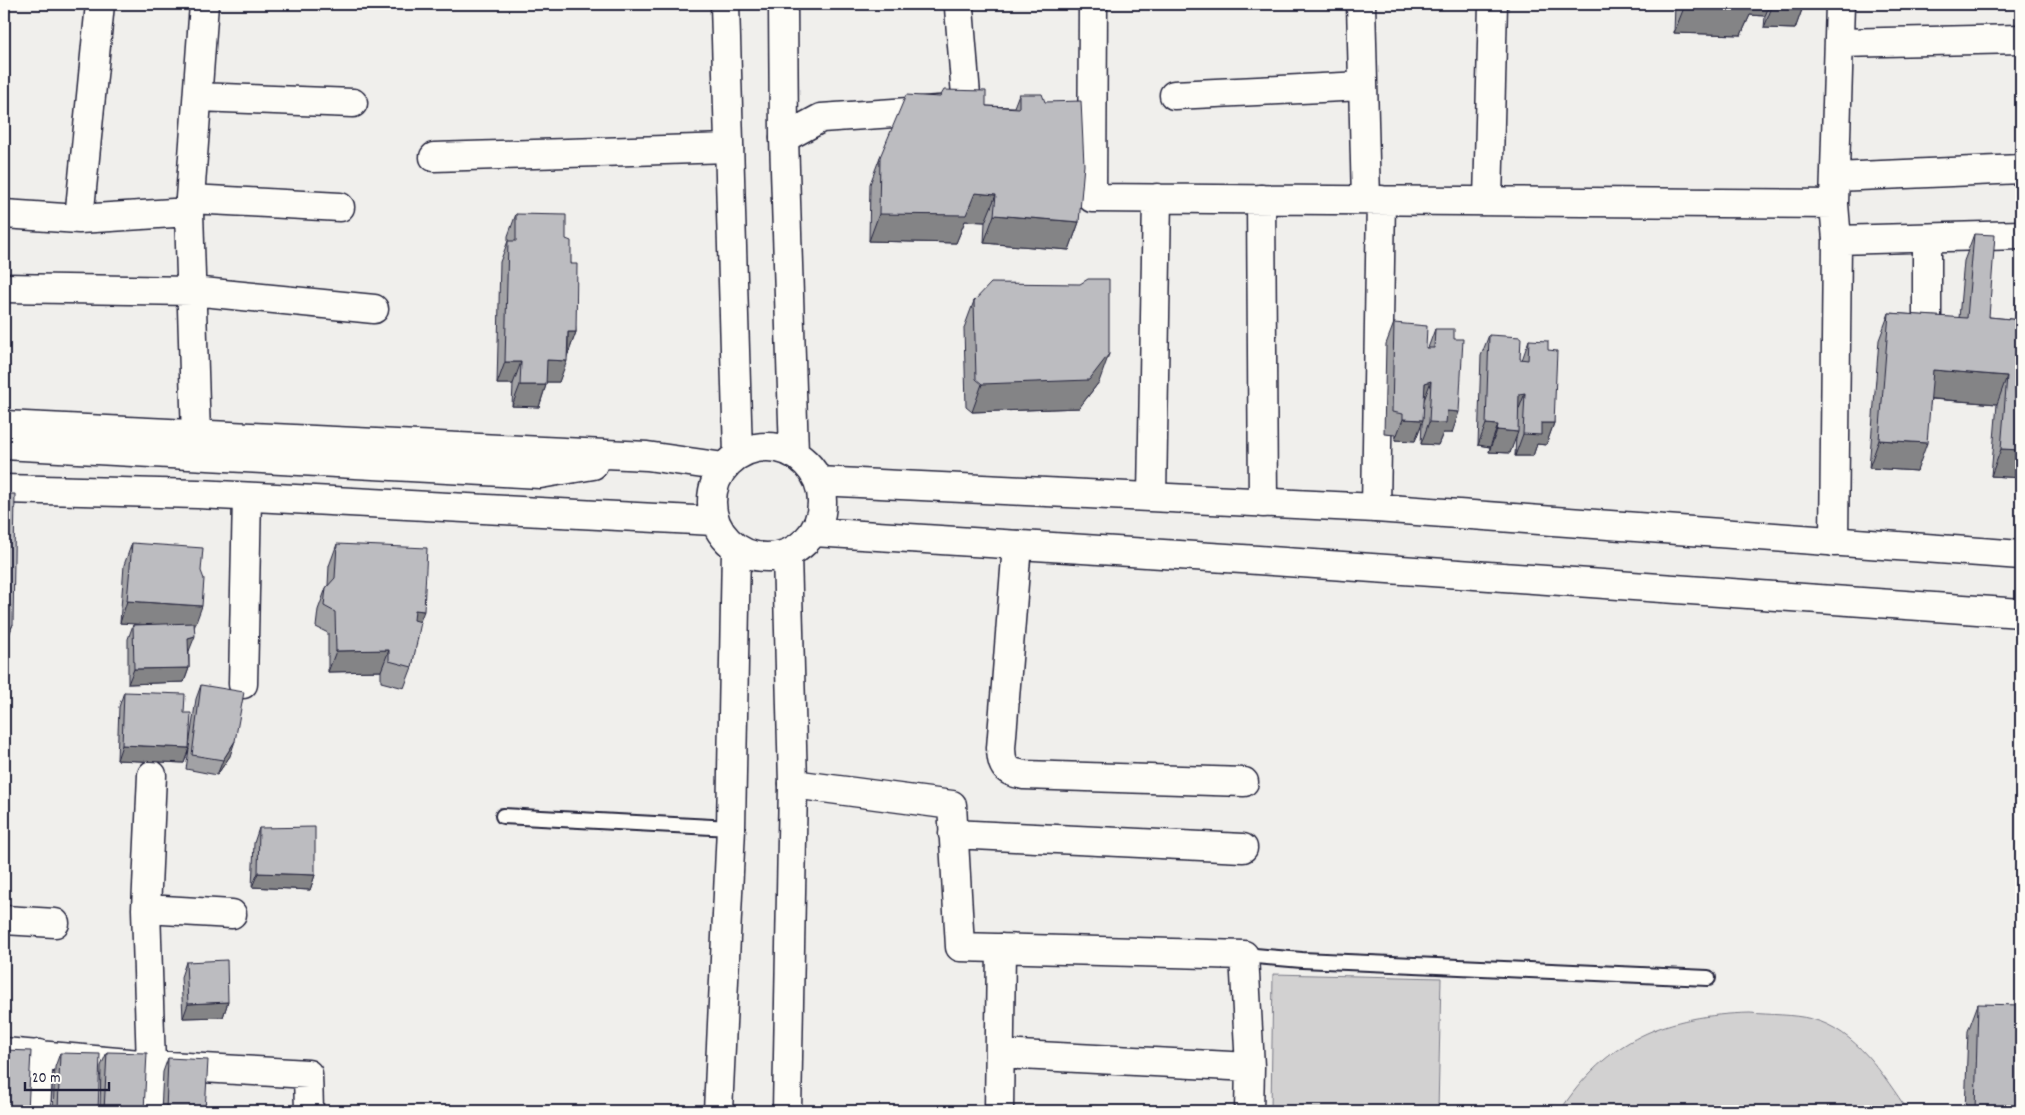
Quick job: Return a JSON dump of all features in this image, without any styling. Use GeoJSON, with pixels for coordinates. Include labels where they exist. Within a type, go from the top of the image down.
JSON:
{"type":"FeatureCollection","features":[{"type":"Feature","properties":{"kind":"street"},"geometry":{"type":"LineString","coordinates":[[79,218],[100,4]]}},
{"type":"Feature","properties":{"kind":"street"},"geometry":{"type":"LineString","coordinates":[[196,436],[190,205],[204,4]]}},
{"type":"Feature","properties":{"kind":"street"},"geometry":{"type":"LineString","coordinates":[[725,4],[729,148],[731,460]]}},
{"type":"Feature","properties":{"kind":"street"},"geometry":{"type":"LineString","coordinates":[[783,4],[784,138],[794,454]]}},
{"type":"Feature","properties":{"kind":"street"},"geometry":{"type":"LineString","coordinates":[[1093,4],[1092,198],[1834,204]]}},
{"type":"Feature","properties":{"kind":"street"},"geometry":{"type":"LineString","coordinates":[[1361,4],[1363,86],[1374,200],[1376,508]]}},
{"type":"Feature","properties":{"kind":"street"},"geometry":{"type":"LineString","coordinates":[[1488,200],[1493,4]]}},
{"type":"Feature","properties":{"kind":"street"},"geometry":{"type":"LineString","coordinates":[[1834,542],[1837,240],[1834,204],[1840,4]]}},
{"type":"Feature","properties":{"kind":"street"},"geometry":{"type":"LineString","coordinates":[[784,138],[821,118],[967,108],[959,8]]}},
{"type":"Feature","properties":{"kind":"street"},"geometry":{"type":"LineString","coordinates":[[1839,42],[2021,39]]}},
{"type":"Feature","properties":{"kind":"street"},"geometry":{"type":"LineString","coordinates":[[1174,95],[1363,86]]}},
{"type":"Feature","properties":{"kind":"street"},"geometry":{"type":"LineString","coordinates":[[198,97],[353,103]]}},
{"type":"Feature","properties":{"kind":"street"},"geometry":{"type":"LineString","coordinates":[[434,156],[729,148]]}},
{"type":"Feature","properties":{"kind":"street"},"geometry":{"type":"LineString","coordinates":[[1835,177],[2021,169]]}},
{"type":"Feature","properties":{"kind":"street"},"geometry":{"type":"LineString","coordinates":[[1152,496],[1157,198]]}},
{"type":"Feature","properties":{"kind":"street"},"geometry":{"type":"LineString","coordinates":[[1261,199],[1263,503]]}},
{"type":"Feature","properties":{"kind":"street"},"geometry":{"type":"LineString","coordinates":[[4,214],[79,218],[190,205],[340,207]]}},
{"type":"Feature","properties":{"kind":"street"},"geometry":{"type":"LineString","coordinates":[[1837,240],[2021,235]]}},
{"type":"Feature","properties":{"kind":"street"},"geometry":{"type":"LineString","coordinates":[[1926,320],[1927,238]]}},
{"type":"Feature","properties":{"kind":"street"},"geometry":{"type":"LineString","coordinates":[[4,288],[192,291],[374,309]]}},
{"type":"Feature","properties":{"kind":"street"},"geometry":{"type":"LineString","coordinates":[[4,425],[196,436],[731,460]]}},
{"type":"Feature","properties":{"kind":"street"},"geometry":{"type":"LineString","coordinates":[[4,445],[452,478],[544,494],[643,517]]}},
{"type":"Feature","properties":{"kind":"street"},"geometry":{"type":"LineString","coordinates":[[756,447],[776,448],[794,454],[809,466],[818,481],[823,498],[821,516],[814,532],[802,545],[787,554],[770,558],[752,557],[736,549],[723,537],[714,521],[710,502],[714,483],[731,460],[756,447]]}},
{"type":"Feature","properties":{"kind":"street"},"geometry":{"type":"LineString","coordinates":[[4,464],[452,478],[540,474],[647,456]]}},
{"type":"Feature","properties":{"kind":"street"},"geometry":{"type":"LineString","coordinates":[[818,481],[1376,508],[2021,555]]}},
{"type":"Feature","properties":{"kind":"street"},"geometry":{"type":"LineString","coordinates":[[4,489],[247,497],[714,521]]}},
{"type":"Feature","properties":{"kind":"street"},"geometry":{"type":"LineString","coordinates":[[243,684],[247,497]]}},
{"type":"Feature","properties":{"kind":"street"},"geometry":{"type":"LineString","coordinates":[[814,532],[1258,560],[2021,613]]}},
{"type":"Feature","properties":{"kind":"street"},"geometry":{"type":"LineString","coordinates":[[1017,545],[1001,748],[1002,763],[1010,772],[1024,775],[1244,782]]}},
{"type":"Feature","properties":{"kind":"street"},"geometry":{"type":"LineString","coordinates":[[718,1111],[731,828],[736,549]]}},
{"type":"Feature","properties":{"kind":"street"},"geometry":{"type":"LineString","coordinates":[[787,554],[793,784],[787,1111]]}},
{"type":"Feature","properties":{"kind":"street"},"geometry":{"type":"LineString","coordinates":[[148,1111],[151,1065],[146,909],[152,774]]}},
{"type":"Feature","properties":{"kind":"street"},"geometry":{"type":"LineString","coordinates":[[793,784],[952,804],[960,947],[1244,955],[1250,1067],[1249,1111]]}},
{"type":"Feature","properties":{"kind":"street"},"geometry":{"type":"LineString","coordinates":[[953,834],[1243,848]]}},
{"type":"Feature","properties":{"kind":"street"},"geometry":{"type":"LineString","coordinates":[[146,909],[232,914]]}},
{"type":"Feature","properties":{"kind":"street"},"geometry":{"type":"LineString","coordinates":[[4,920],[55,923]]}},
{"type":"Feature","properties":{"kind":"street"},"geometry":{"type":"LineString","coordinates":[[999,1111],[1001,948]]}},
{"type":"Feature","properties":{"kind":"street"},"geometry":{"type":"LineString","coordinates":[[4,1052],[151,1065],[308,1074],[309,1111]]}},
{"type":"Feature","properties":{"kind":"street"},"geometry":{"type":"LineString","coordinates":[[36,1111],[39,1054]]}},
{"type":"Feature","properties":{"kind":"street"},"geometry":{"type":"LineString","coordinates":[[1000,1054],[1250,1067]]}},
{"type":"Feature","properties":{"kind":"lane"},"geometry":{"type":"LineString","coordinates":[[503,816],[731,828]]}},
{"type":"Feature","properties":{"kind":"lane"},"geometry":{"type":"LineString","coordinates":[[1244,955],[1302,960],[1708,978]]}},
{"type":"Feature","properties":{"kind":"shaded area"},"geometry":{"type":"Polygon","coordinates":[[[1273,974],[1441,978],[1438,1111],[1271,1111],[1273,974]]]}},
{"type":"Feature","properties":{"kind":"shaded area"},"geometry":{"type":"Polygon","coordinates":[[[1750,1013],[1804,1017],[1828,1025],[1842,1033],[1868,1056],[1879,1069],[1908,1111],[1560,1111],[1578,1086],[1598,1066],[1619,1049],[1641,1036],[1665,1026],[1691,1019],[1750,1013]]]}},
{"type":"Feature","properties":{"kind":"building"},"geometry":{"type":"Polygon","coordinates":[[[1685,4],[1752,4],[1751,7],[1685,4]]]}},
{"type":"Feature","properties":{"kind":"building"},"geometry":{"type":"Polygon","coordinates":[[[944,90],[986,91],[986,106],[1019,108],[1019,94],[1042,94],[1045,102],[1081,101],[1084,165],[1079,222],[994,215],[996,195],[975,193],[966,215],[879,214],[880,157],[906,95],[940,97],[944,90]]]}},
{"type":"Feature","properties":{"kind":"building"},"geometry":{"type":"Polygon","coordinates":[[[516,214],[566,215],[566,239],[571,241],[571,264],[577,264],[576,332],[568,332],[567,361],[547,360],[546,385],[520,385],[521,362],[505,362],[508,241],[516,241],[516,214]]]}},
{"type":"Feature","properties":{"kind":"building"},"geometry":{"type":"Polygon","coordinates":[[[1974,234],[1995,235],[1989,317],[2021,320],[2021,450],[2001,449],[2007,376],[1933,370],[1927,443],[1879,440],[1889,313],[1967,318],[1974,234]]]}},
{"type":"Feature","properties":{"kind":"building"},"geometry":{"type":"Polygon","coordinates":[[[1088,279],[1109,279],[1109,354],[1089,380],[982,384],[976,379],[974,301],[991,283],[1080,284],[1088,279]]]}},
{"type":"Feature","properties":{"kind":"building"},"geometry":{"type":"Polygon","coordinates":[[[1394,323],[1427,326],[1426,348],[1434,348],[1435,329],[1454,329],[1454,339],[1463,339],[1459,412],[1447,411],[1446,423],[1429,422],[1431,381],[1425,383],[1423,420],[1403,419],[1403,414],[1392,412],[1394,323]]]}},
{"type":"Feature","properties":{"kind":"building"},"geometry":{"type":"Polygon","coordinates":[[[1489,335],[1521,337],[1520,359],[1528,360],[1529,340],[1548,341],[1548,350],[1557,351],[1554,423],[1541,423],[1541,435],[1523,434],[1525,393],[1519,394],[1518,432],[1497,430],[1498,425],[1486,424],[1489,335]]]}},
{"type":"Feature","properties":{"kind":"building"},"geometry":{"type":"Polygon","coordinates":[[[4,494],[15,494],[13,624],[4,645],[4,494]]]}},
{"type":"Feature","properties":{"kind":"building"},"geometry":{"type":"Polygon","coordinates":[[[132,543],[203,548],[201,571],[204,579],[202,606],[127,601],[132,543]]]}},
{"type":"Feature","properties":{"kind":"building"},"geometry":{"type":"Polygon","coordinates":[[[337,544],[427,548],[424,611],[415,610],[414,620],[421,622],[412,667],[389,661],[389,650],[336,651],[335,612],[324,606],[326,588],[335,578],[337,544]]]}},
{"type":"Feature","properties":{"kind":"building"},"geometry":{"type":"Polygon","coordinates":[[[194,623],[195,636],[188,638],[189,668],[134,669],[133,625],[194,623]]]}},
{"type":"Feature","properties":{"kind":"building"},"geometry":{"type":"Polygon","coordinates":[[[201,685],[244,692],[235,741],[223,760],[192,755],[201,685]]]}},
{"type":"Feature","properties":{"kind":"building"},"geometry":{"type":"Polygon","coordinates":[[[124,692],[185,694],[184,713],[191,713],[189,748],[122,745],[124,692]]]}},
{"type":"Feature","properties":{"kind":"building"},"geometry":{"type":"Polygon","coordinates":[[[315,827],[315,875],[258,873],[259,828],[315,827]]]}},
{"type":"Feature","properties":{"kind":"building"},"geometry":{"type":"Polygon","coordinates":[[[227,960],[228,1002],[188,1004],[186,962],[227,960]]]}},
{"type":"Feature","properties":{"kind":"building"},"geometry":{"type":"Polygon","coordinates":[[[1978,1004],[2021,1005],[2021,1111],[1975,1111],[1978,1004]]]}},
{"type":"Feature","properties":{"kind":"building"},"geometry":{"type":"Polygon","coordinates":[[[4,1050],[31,1051],[28,1111],[4,1111],[4,1050]]]}},
{"type":"Feature","properties":{"kind":"building"},"geometry":{"type":"Polygon","coordinates":[[[107,1052],[147,1053],[144,1111],[104,1111],[107,1052]]]}},
{"type":"Feature","properties":{"kind":"building"},"geometry":{"type":"Polygon","coordinates":[[[60,1053],[100,1054],[98,1111],[58,1111],[60,1053]]]}},
{"type":"Feature","properties":{"kind":"building"},"geometry":{"type":"Polygon","coordinates":[[[168,1058],[208,1060],[205,1111],[166,1111],[168,1058]]]}}]}
